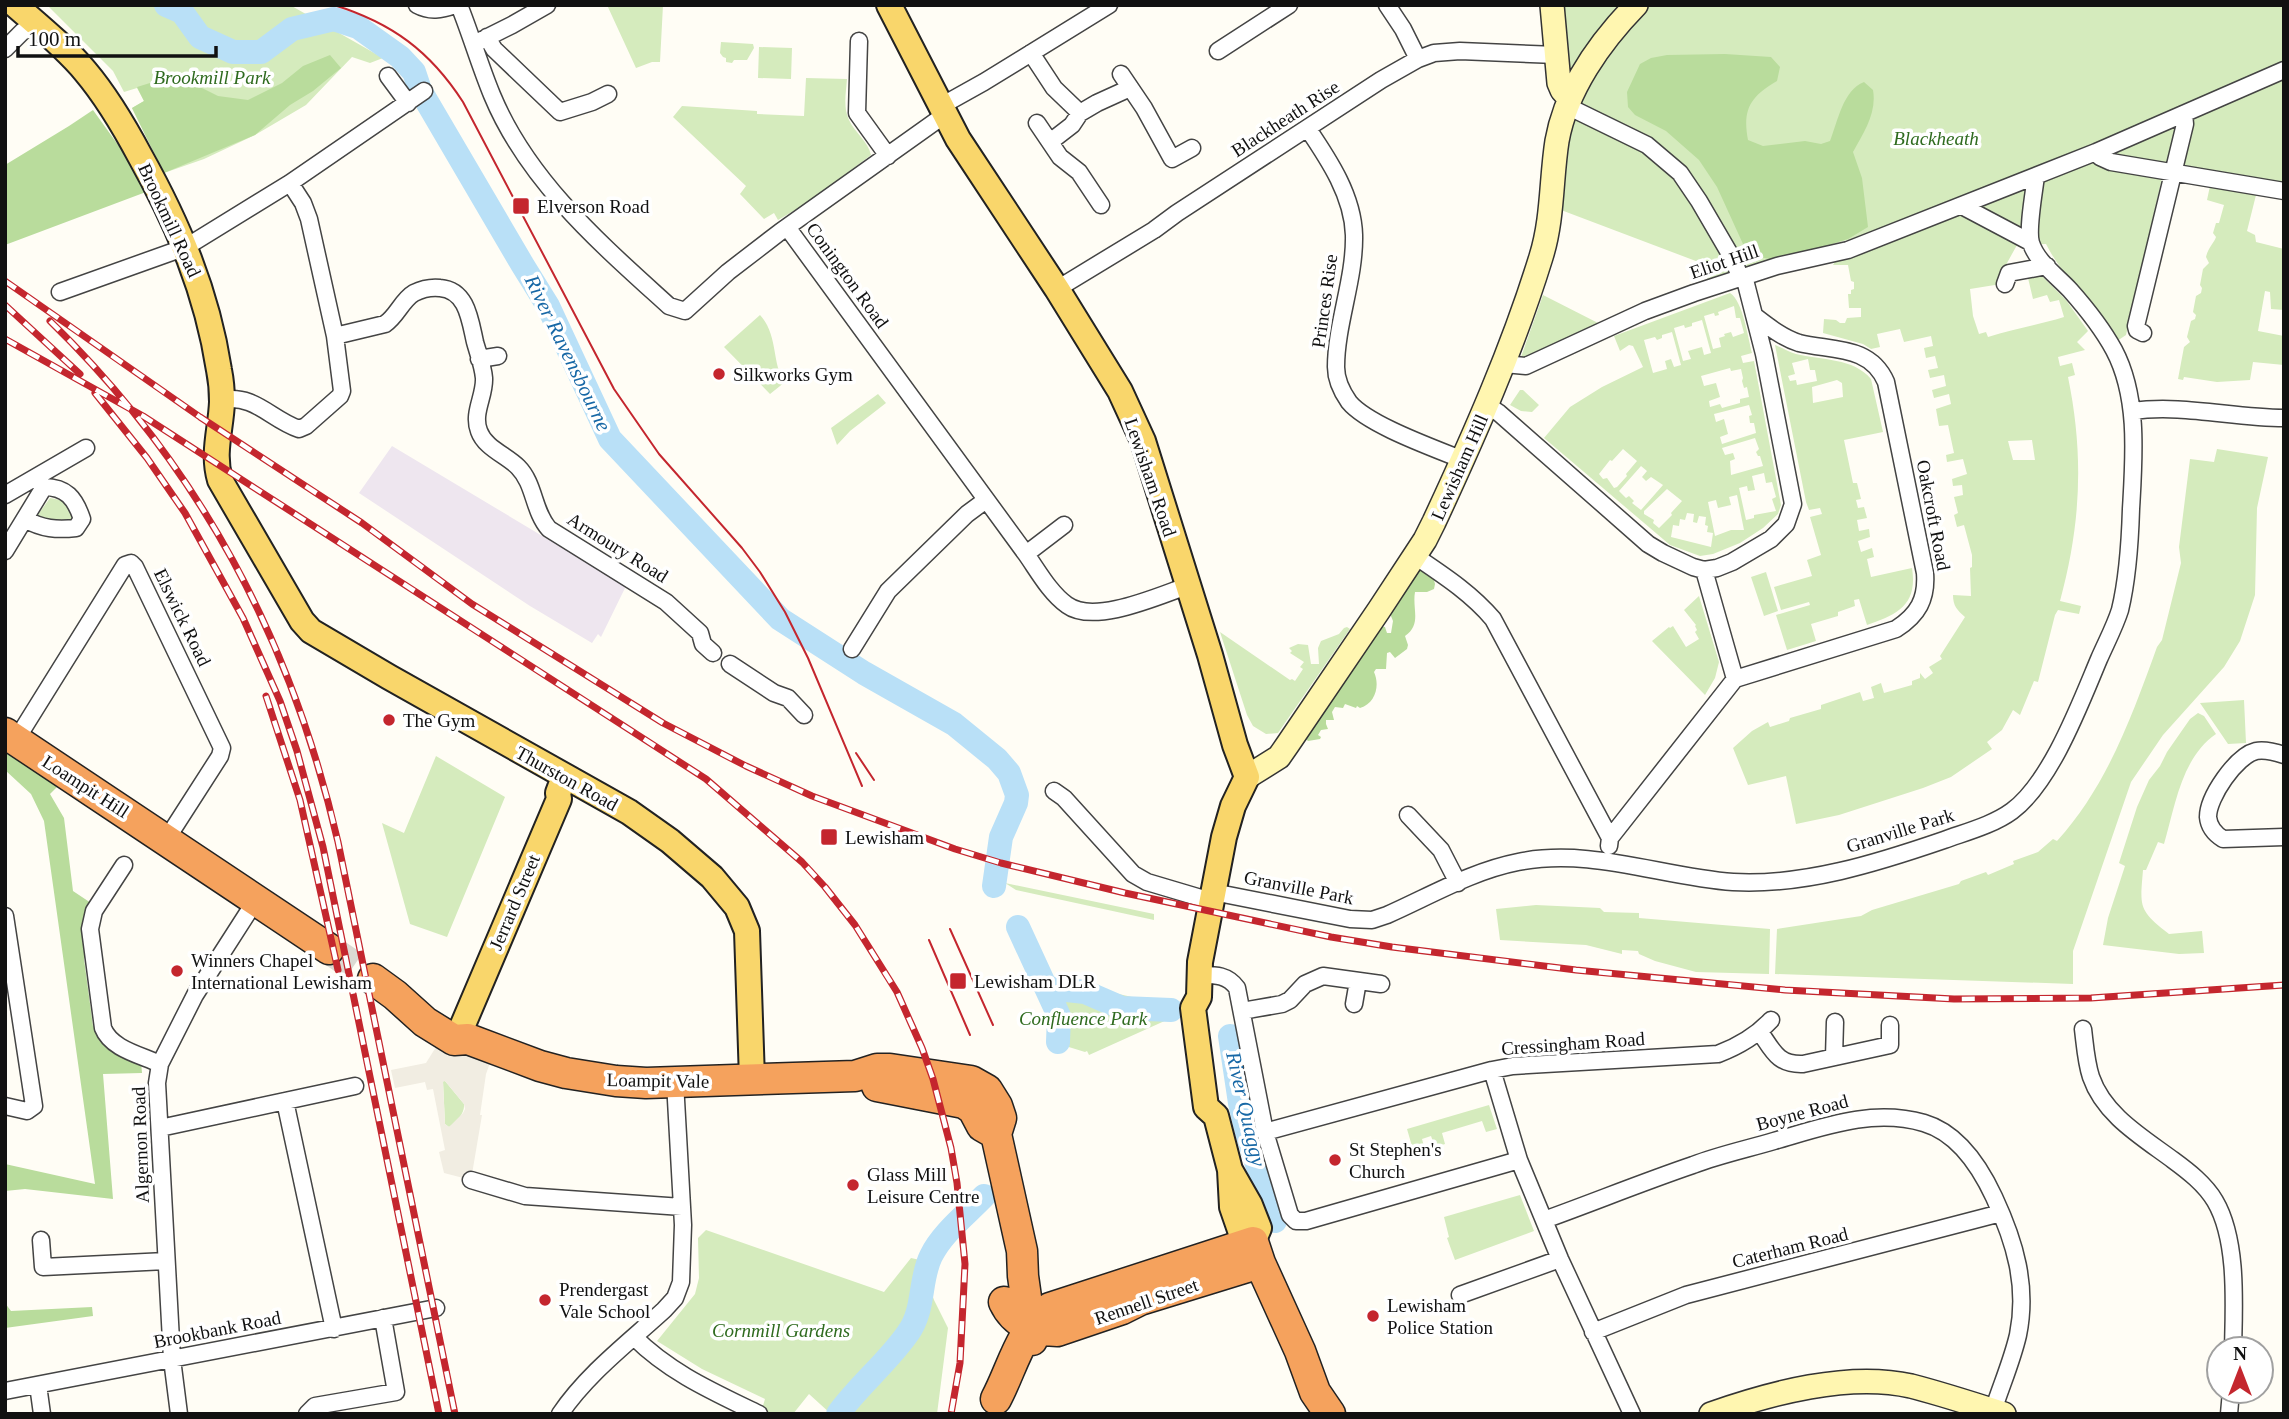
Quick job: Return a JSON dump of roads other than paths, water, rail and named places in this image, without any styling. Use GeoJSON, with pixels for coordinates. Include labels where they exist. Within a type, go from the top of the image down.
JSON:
{"type":"FeatureCollection","features":[{"type":"Feature","properties":{"kind":"highway","name":"Loampit Hill"},"geometry":{"type":"LineString","coordinates":[[11,737],[166,840]]}},
{"type":"Feature","properties":{"kind":"highway"},"geometry":{"type":"LineString","coordinates":[[166,840],[329,948]]}},
{"type":"Feature","properties":{"kind":"highway","name":"Loampit Vale"},"geometry":{"type":"LineString","coordinates":[[384,987],[425,1022],[454,1040],[465,1033],[540,1066],[566,1073],[616,1081],[675,1083],[855,1076],[877,1069],[890,1069],[945,1075],[971,1081],[988,1090],[998,1106],[1001,1118],[996,1134]]}},
{"type":"Feature","properties":{"kind":"highway","name":"Rennell Street"},"geometry":{"type":"LineString","coordinates":[[996,1134],[1018,1262],[1073,1300]]}},
{"type":"Feature","properties":{"kind":"highway"},"geometry":{"type":"LineString","coordinates":[[1257,1253],[1300,1351],[1320,1406]]}},
{"type":"Feature","properties":{"kind":"highway","name":"Rennell Street"},"geometry":{"type":"LineString","coordinates":[[1031,1327],[1050,1308],[1073,1300],[1257,1253]]}},
{"type":"Feature","properties":{"kind":"highway","name":"Rennell Street"},"geometry":{"type":"LineString","coordinates":[[1031,1327],[1048,1331],[1066,1328],[1122,1309],[1257,1253]]}},
{"type":"Feature","properties":{"kind":"highway"},"geometry":{"type":"LineString","coordinates":[[1000,1409],[1020,1342],[1031,1327],[1015,1319],[1018,1262]]}},
{"type":"Feature","properties":{"kind":"highway"},"geometry":{"type":"LineString","coordinates":[[1000,1409],[994,1372],[1018,1262]]}},
{"type":"Feature","properties":{"kind":"main road","name":"Brookmill Road"},"geometry":{"type":"LineString","coordinates":[[15,5],[70,55],[122,122],[186,247],[205,307],[219,370],[222,400],[215,453],[216,467],[229,497],[262,551]]}},
{"type":"Feature","properties":{"kind":"main road","name":"Lewisham Road"},"geometry":{"type":"LineString","coordinates":[[889,5],[938,113],[1057,289],[1120,391],[1143,442],[1247,777]]}},
{"type":"Feature","properties":{"kind":"main road","name":"Thurston Road"},"geometry":{"type":"LineString","coordinates":[[262,551],[291,605],[311,631],[568,787],[629,812],[670,841],[712,877],[737,907],[743,918],[748,940],[752,1079]]}},
{"type":"Feature","properties":{"kind":"main road"},"geometry":{"type":"LineString","coordinates":[[1247,777],[1233,806],[1212,896],[1199,986],[1208,1006],[1221,1107],[1216,1116],[1230,1170],[1250,1205],[1259,1228],[1257,1253]]}},
{"type":"Feature","properties":{"kind":"main road","name":"Jerrard Street"},"geometry":{"type":"LineString","coordinates":[[465,1033],[568,787]]}},
{"type":"Feature","properties":{"kind":"street"},"geometry":{"type":"LineString","coordinates":[[417,5],[426,10],[457,5],[480,40],[494,49],[560,112],[608,94]]}},
{"type":"Feature","properties":{"kind":"street"},"geometry":{"type":"LineString","coordinates":[[480,40],[547,5]]}},
{"type":"Feature","properties":{"kind":"street"},"geometry":{"type":"LineString","coordinates":[[787,227],[888,156],[938,113],[1108,5]]}},
{"type":"Feature","properties":{"kind":"street"},"geometry":{"type":"LineString","coordinates":[[1218,51],[1264,12],[1289,5]]}},
{"type":"Feature","properties":{"kind":"street"},"geometry":{"type":"LineString","coordinates":[[1387,5],[1418,59]]}},
{"type":"Feature","properties":{"kind":"street"},"geometry":{"type":"LineString","coordinates":[[1487,405],[1499,412],[1648,544],[1679,561],[1705,570],[1732,562],[1771,539],[1786,524],[1791,514],[1793,497],[1756,317],[1742,276],[1680,173],[1647,145],[1568,102],[1559,83],[1552,5]]}},
{"type":"Feature","properties":{"kind":"street","name":"Lewisham Hill"},"geometry":{"type":"LineString","coordinates":[[1247,777],[1279,757],[1415,556],[1434,522],[1504,364],[1543,253],[1548,232],[1557,143],[1568,102],[1605,41],[1636,5]]}},
{"type":"Feature","properties":{"kind":"street"},"geometry":{"type":"LineString","coordinates":[[5,49],[23,31]]}},
{"type":"Feature","properties":{"kind":"street","name":"Conington Road"},"geometry":{"type":"LineString","coordinates":[[480,40],[493,96],[527,158],[545,184],[669,306],[685,311],[728,272],[787,227],[986,500],[1068,607],[1083,612],[1100,612],[1187,586]]}},
{"type":"Feature","properties":{"kind":"street"},"geometry":{"type":"LineString","coordinates":[[859,41],[857,113],[888,156]]}},
{"type":"Feature","properties":{"kind":"street","name":"Blackheath Rise"},"geometry":{"type":"LineString","coordinates":[[1057,289],[1154,230],[1381,80],[1418,59],[1434,53],[1460,51],[1556,55]]}},
{"type":"Feature","properties":{"kind":"street"},"geometry":{"type":"LineString","coordinates":[[1031,53],[1054,88],[1080,113]]}},
{"type":"Feature","properties":{"kind":"street","name":"Eliot Hill"},"geometry":{"type":"LineString","coordinates":[[1504,364],[1526,366],[1645,311],[1742,276],[1848,250],[2096,152],[2284,70]]}},
{"type":"Feature","properties":{"kind":"street"},"geometry":{"type":"LineString","coordinates":[[61,292],[186,247],[290,183],[417,96],[388,76]]}},
{"type":"Feature","properties":{"kind":"street"},"geometry":{"type":"LineString","coordinates":[[1050,142],[1072,125],[1080,113],[1125,81],[1144,108],[1172,159],[1192,148]]}},
{"type":"Feature","properties":{"kind":"street"},"geometry":{"type":"LineString","coordinates":[[2143,333],[2137,330],[2136,326],[2185,124],[2183,114]]}},
{"type":"Feature","properties":{"kind":"street"},"geometry":{"type":"LineString","coordinates":[[1037,123],[1060,157],[1079,172],[1101,205]]}},
{"type":"Feature","properties":{"kind":"street","name":"Princes Rise"},"geometry":{"type":"LineString","coordinates":[[1308,129],[1338,177],[1354,234],[1336,369],[1341,388],[1351,404],[1368,417],[1463,460]]}},
{"type":"Feature","properties":{"kind":"street"},"geometry":{"type":"LineString","coordinates":[[2096,152],[2110,162],[2284,191]]}},
{"type":"Feature","properties":{"kind":"street"},"geometry":{"type":"LineString","coordinates":[[2030,242],[2036,176]]}},
{"type":"Feature","properties":{"kind":"street"},"geometry":{"type":"LineString","coordinates":[[222,400],[248,400],[299,429],[340,396],[342,391],[335,336],[307,210],[290,183]]}},
{"type":"Feature","properties":{"kind":"street","name":"Granville Park"},"geometry":{"type":"LineString","coordinates":[[1054,791],[1064,798],[1133,874],[1147,882],[1212,896],[1350,919],[1372,920],[1488,870],[1520,861],[1563,858],[1607,862],[1704,879],[1755,882],[1794,879],[1909,852],[1995,820],[2012,810],[2039,780],[2053,757],[2069,727],[2119,612],[2125,579],[2131,510],[2132,411],[2125,376],[2114,349],[2091,317],[2038,256],[2030,242],[1962,206]]}},
{"type":"Feature","properties":{"kind":"street"},"geometry":{"type":"LineString","coordinates":[[2005,284],[2009,273],[2047,266]]}},
{"type":"Feature","properties":{"kind":"street","name":"Armoury Road"},"geometry":{"type":"LineString","coordinates":[[335,336],[385,324],[411,295],[420,290],[439,288],[453,292],[465,304],[484,381],[477,410],[479,433],[489,445],[519,468],[530,486],[541,520],[549,529],[666,602],[700,633],[704,644],[713,653]]}},
{"type":"Feature","properties":{"kind":"street","name":"Oakcroft Road"},"geometry":{"type":"LineString","coordinates":[[1735,679],[1896,629],[1918,611],[1926,588],[1886,382],[1881,371],[1873,362],[1862,356],[1787,338],[1756,317]]}},
{"type":"Feature","properties":{"kind":"street"},"geometry":{"type":"LineString","coordinates":[[479,359],[498,356]]}},
{"type":"Feature","properties":{"kind":"street"},"geometry":{"type":"LineString","coordinates":[[2132,411],[2166,408],[2246,418],[2284,418]]}},
{"type":"Feature","properties":{"kind":"street"},"geometry":{"type":"LineString","coordinates":[[5,495],[40,482],[86,448]]}},
{"type":"Feature","properties":{"kind":"street"},"geometry":{"type":"LineString","coordinates":[[5,551],[25,519],[40,482]]}},
{"type":"Feature","properties":{"kind":"street"},"geometry":{"type":"LineString","coordinates":[[25,519],[37,526],[60,530],[76,528],[82,519],[74,499],[66,491],[40,482]]}},
{"type":"Feature","properties":{"kind":"street"},"geometry":{"type":"LineString","coordinates":[[852,649],[887,591],[967,514],[986,500]]}},
{"type":"Feature","properties":{"kind":"street"},"geometry":{"type":"LineString","coordinates":[[1026,554],[1064,525]]}},
{"type":"Feature","properties":{"kind":"street"},"geometry":{"type":"LineString","coordinates":[[1415,556],[1479,603],[1493,620],[1610,838]]}},
{"type":"Feature","properties":{"kind":"street","name":"Elswick Road"},"geometry":{"type":"LineString","coordinates":[[11,737],[125,565],[131,563],[222,748],[220,756],[166,840]]}},
{"type":"Feature","properties":{"kind":"street"},"geometry":{"type":"LineString","coordinates":[[1607,862],[1610,838],[1735,679],[1705,570]]}},
{"type":"Feature","properties":{"kind":"street"},"geometry":{"type":"LineString","coordinates":[[730,664],[774,693],[788,698],[804,715]]}},
{"type":"Feature","properties":{"kind":"street"},"geometry":{"type":"LineString","coordinates":[[2284,755],[2273,751],[2256,751],[2237,763],[2220,786],[2208,818],[2215,834],[2223,839],[2284,837]]}},
{"type":"Feature","properties":{"kind":"street"},"geometry":{"type":"LineString","coordinates":[[1408,815],[1441,850],[1458,883]]}},
{"type":"Feature","properties":{"kind":"street"},"geometry":{"type":"LineString","coordinates":[[124,865],[94,911],[90,929],[103,1028],[114,1044],[160,1064]]}},
{"type":"Feature","properties":{"kind":"street","name":"Algernon Road"},"geometry":{"type":"LineString","coordinates":[[179,1414],[172,1359],[157,1083],[160,1064],[195,995],[256,900]]}},
{"type":"Feature","properties":{"kind":"street"},"geometry":{"type":"LineString","coordinates":[[5,916],[34,1106],[27,1111],[5,1106]]}},
{"type":"Feature","properties":{"kind":"street"},"geometry":{"type":"LineString","coordinates":[[1242,1012],[1282,1004],[1305,985],[1323,976],[1381,985]]}},
{"type":"Feature","properties":{"kind":"street"},"geometry":{"type":"LineString","coordinates":[[1199,986],[1223,977],[1234,983],[1265,1132],[1290,1215],[1296,1221],[1306,1221],[1519,1160]]}},
{"type":"Feature","properties":{"kind":"street"},"geometry":{"type":"LineString","coordinates":[[1354,1004],[1358,981]]}},
{"type":"Feature","properties":{"kind":"street"},"geometry":{"type":"LineString","coordinates":[[1834,1057],[1835,1022]]}},
{"type":"Feature","properties":{"kind":"street","name":"Cressingham Road"},"geometry":{"type":"LineString","coordinates":[[1265,1132],[1513,1066],[1718,1054],[1739,1046],[1765,1026],[1774,1053],[1782,1061],[1803,1064],[1890,1045],[1891,1025]]}},
{"type":"Feature","properties":{"kind":"street"},"geometry":{"type":"LineString","coordinates":[[2083,1029],[2091,1080],[2106,1103],[2124,1123],[2196,1178],[2215,1201],[2225,1228],[2231,1261],[2233,1335]]}},
{"type":"Feature","properties":{"kind":"street"},"geometry":{"type":"LineString","coordinates":[[1492,1070],[1519,1160],[1560,1259],[1632,1414]]}},
{"type":"Feature","properties":{"kind":"street"},"geometry":{"type":"LineString","coordinates":[[560,1414],[593,1375],[675,1298],[681,1282],[682,1208],[675,1083]]}},
{"type":"Feature","properties":{"kind":"street"},"geometry":{"type":"LineString","coordinates":[[160,1128],[355,1086]]}},
{"type":"Feature","properties":{"kind":"street"},"geometry":{"type":"LineString","coordinates":[[285,1101],[334,1329]]}},
{"type":"Feature","properties":{"kind":"street","name":"Boyne Road"},"geometry":{"type":"LineString","coordinates":[[1544,1220],[1694,1164],[1838,1123],[1878,1117],[1925,1123],[1954,1139],[1978,1168],[2001,1213],[2018,1263],[2022,1288],[2021,1315],[1998,1412]]}},
{"type":"Feature","properties":{"kind":"street"},"geometry":{"type":"LineString","coordinates":[[471,1180],[524,1196],[682,1208]]}},
{"type":"Feature","properties":{"kind":"street","name":"Caterham Road"},"geometry":{"type":"LineString","coordinates":[[1593,1332],[1686,1295],[2001,1213]]}},
{"type":"Feature","properties":{"kind":"street"},"geometry":{"type":"LineString","coordinates":[[41,1240],[43,1267],[166,1261]]}},
{"type":"Feature","properties":{"kind":"street"},"geometry":{"type":"LineString","coordinates":[[1460,1295],[1560,1259]]}},
{"type":"Feature","properties":{"kind":"street","name":"Brookbank Road"},"geometry":{"type":"LineString","coordinates":[[5,1391],[436,1308]]}},
{"type":"Feature","properties":{"kind":"street"},"geometry":{"type":"LineString","coordinates":[[307,1414],[315,1406],[396,1392],[383,1318]]}},
{"type":"Feature","properties":{"kind":"street"},"geometry":{"type":"LineString","coordinates":[[634,1337],[668,1366],[695,1383],[759,1414]]}},
{"type":"Feature","properties":{"kind":"street"},"geometry":{"type":"LineString","coordinates":[[1711,1414],[1790,1391],[1864,1382],[1910,1386],[1998,1412]]}},
{"type":"Feature","properties":{"kind":"street"},"geometry":{"type":"LineString","coordinates":[[38,1385],[42,1414]]}},
{"type":"Feature","properties":{"kind":"waterway","name":"River Ravensbourne"},"geometry":{"type":"LineString","coordinates":[[166,5],[182,12],[200,37],[233,52],[261,52],[292,29],[334,19],[358,27],[400,57],[414,72],[420,90],[548,306],[610,439],[780,619],[864,673],[954,724],[997,759],[1009,773],[1017,795],[1016,803],[1001,837],[994,886]]}},
{"type":"Feature","properties":{"kind":"waterway","name":"River Ravensbourne"},"geometry":{"type":"LineString","coordinates":[[1018,927],[1059,1016],[1058,1042]]}},
{"type":"Feature","properties":{"kind":"waterway","name":"River Quaggy"},"geometry":{"type":"LineString","coordinates":[[1048,988],[1085,992],[1122,1008],[1171,1010]]}},
{"type":"Feature","properties":{"kind":"waterway","name":"River Quaggy"},"geometry":{"type":"LineString","coordinates":[[1230,1036],[1247,1133],[1275,1221]]}},
{"type":"Feature","properties":{"kind":"waterway","name":"River Ravensbourne"},"geometry":{"type":"LineString","coordinates":[[838,1414],[908,1333],[920,1305],[931,1256],[948,1232],[984,1196]]}},
{"type":"Feature","properties":{"kind":"tunnel"},"geometry":{"type":"LineString","coordinates":[[329,949],[373,979]]}},
{"type":"Feature","properties":{"kind":"tram line"},"geometry":{"type":"LineString","coordinates":[[334,5],[374,21],[408,41],[437,68],[463,102],[614,389],[659,454],[742,548],[785,612],[808,658],[862,786]]}},
{"type":"Feature","properties":{"kind":"tram line"},"geometry":{"type":"LineString","coordinates":[[856,753],[874,780]]}},
{"type":"Feature","properties":{"kind":"tram line"},"geometry":{"type":"LineString","coordinates":[[950,929],[993,1025]]}},
{"type":"Feature","properties":{"kind":"tram line"},"geometry":{"type":"LineString","coordinates":[[929,940],[970,1035]]}},
{"type":"Feature","properties":{"kind":"railway"},"geometry":{"type":"LineString","coordinates":[[5,281],[200,417],[362,523],[472,604],[663,723],[812,796],[955,849],[1125,893],[1331,937],[1576,970],[1785,990],[1954,999],[2091,998],[2284,985]]}},
{"type":"Feature","properties":{"kind":"railway"},"geometry":{"type":"LineString","coordinates":[[5,305],[80,374]]}},
{"type":"Feature","properties":{"kind":"railway"},"geometry":{"type":"LineString","coordinates":[[50,321],[104,377],[152,435],[195,496],[233,560],[266,626],[294,695],[318,767],[338,842],[455,1414]]}},
{"type":"Feature","properties":{"kind":"railway"},"geometry":{"type":"LineString","coordinates":[[5,339],[143,416],[706,779],[802,862],[825,887],[855,925],[897,992],[933,1079],[951,1148],[965,1264],[960,1363],[951,1414]]}},
{"type":"Feature","properties":{"kind":"railway"},"geometry":{"type":"LineString","coordinates":[[95,393],[147,458],[185,513],[243,618],[280,701],[297,751],[323,847],[439,1414]]}},
{"type":"Feature","properties":{"kind":"railway"},"geometry":{"type":"LineString","coordinates":[[266,696],[300,800],[338,970]]}},
{"type":"Feature","properties":{"kind":"place","name":"Elverson Road"},"geometry":{"type":"Point","coordinates":[521,206]}},
{"type":"Feature","properties":{"kind":"place","name":"Silkworks Gym"},"geometry":{"type":"Point","coordinates":[719,374]}},
{"type":"Feature","properties":{"kind":"place","name":"The Gym"},"geometry":{"type":"Point","coordinates":[389,720]}},
{"type":"Feature","properties":{"kind":"place","name":"Lewisham"},"geometry":{"type":"Point","coordinates":[829,837]}},
{"type":"Feature","properties":{"kind":"place","name":"Winners Chapel International Lewisham"},"geometry":{"type":"Point","coordinates":[177,971]}},
{"type":"Feature","properties":{"kind":"place","name":"Lewisham DLR"},"geometry":{"type":"Point","coordinates":[958,981]}},
{"type":"Feature","properties":{"kind":"place","name":"St Stephen's Church"},"geometry":{"type":"Point","coordinates":[1335,1160]}},
{"type":"Feature","properties":{"kind":"place","name":"Glass Mill Leisure Centre"},"geometry":{"type":"Point","coordinates":[853,1185]}},
{"type":"Feature","properties":{"kind":"place","name":"Prendergast Vale School"},"geometry":{"type":"Point","coordinates":[545,1300]}},
{"type":"Feature","properties":{"kind":"place","name":"Lewisham Police Station"},"geometry":{"type":"Point","coordinates":[1373,1316]}},
{"type":"Feature","properties":{"kind":"park label","name":"Brookmill Park"},"geometry":{"type":"Point","coordinates":[212,77]}},
{"type":"Feature","properties":{"kind":"park label","name":"Blackheath"},"geometry":{"type":"Point","coordinates":[1936,138]}},
{"type":"Feature","properties":{"kind":"park label","name":"Confluence Park"},"geometry":{"type":"Point","coordinates":[1083,1018]}},
{"type":"Feature","properties":{"kind":"park label","name":"Cornmill Gardens"},"geometry":{"type":"Point","coordinates":[781,1330]}}]}
